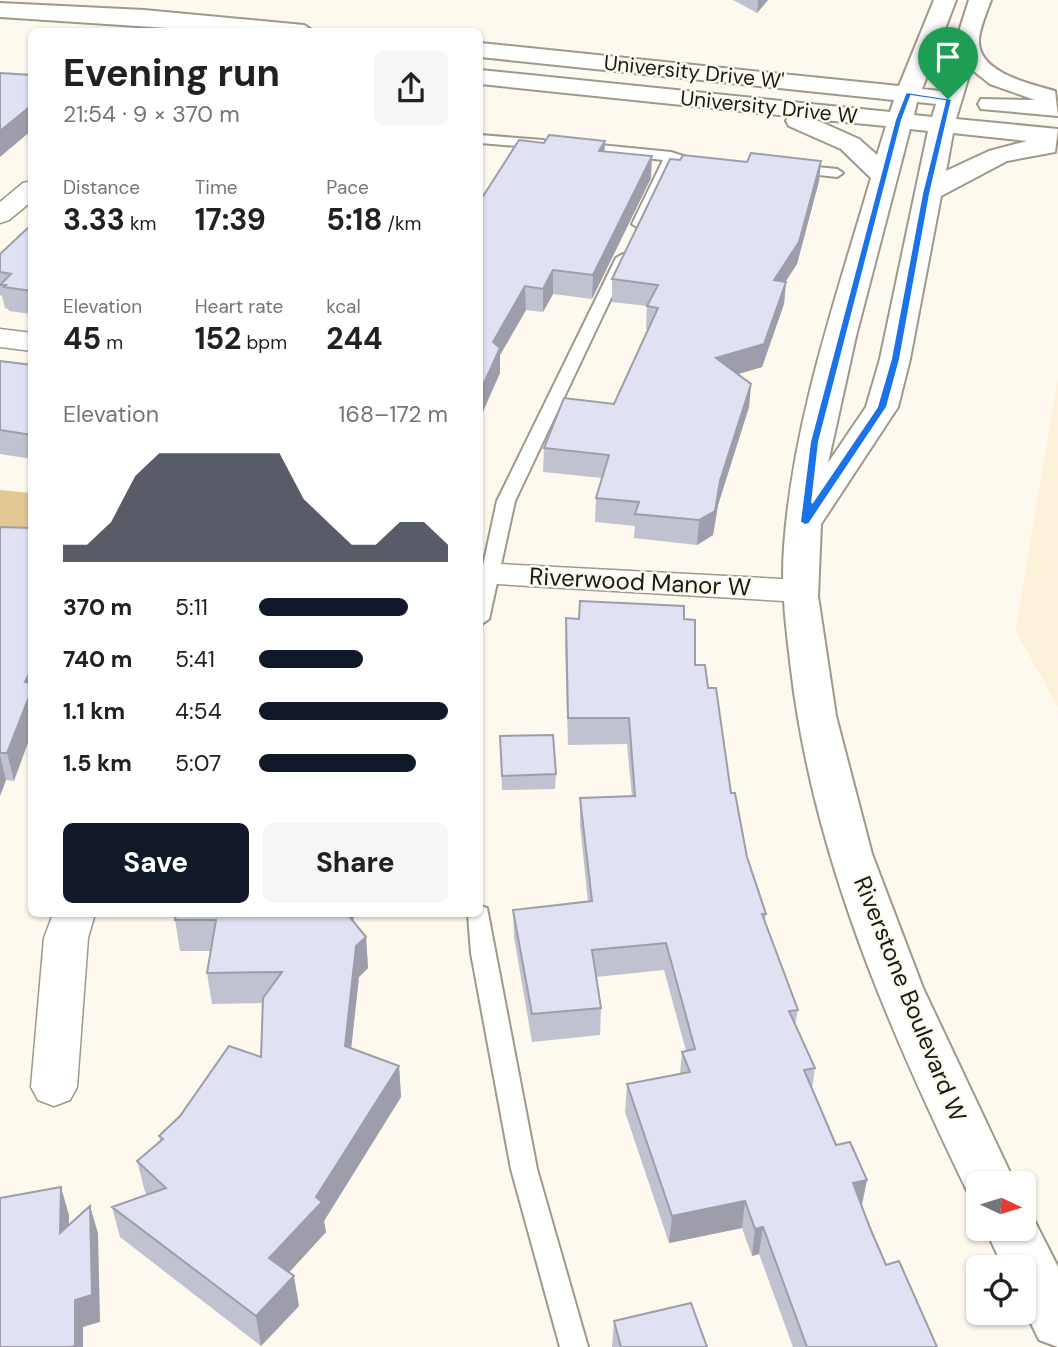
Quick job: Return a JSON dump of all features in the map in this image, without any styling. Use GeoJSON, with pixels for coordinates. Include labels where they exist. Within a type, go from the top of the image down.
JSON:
{"type":"FeatureCollection","features":[{"type":"Feature","properties":{"kind":"main road","name":"Riverstone Boulevard W"},"geometry":{"type":"LineString","coordinates":[[945,0],[904,105],[814,442],[800,591],[811,697],[828,774],[869,910],[935,1071],[983,1171]]}},
{"type":"Feature","properties":{"kind":"main road","name":"Riverstone Boulevard W"},"geometry":{"type":"LineString","coordinates":[[805,522],[882,407],[895,359],[926,194],[945,113],[980,0]]}},
{"type":"Feature","properties":{"kind":"main road"},"geometry":{"type":"LineString","coordinates":[[0,10],[144,17],[261,28]]}},
{"type":"Feature","properties":{"kind":"main road"},"geometry":{"type":"LineString","coordinates":[[967,42],[971,58],[979,67],[1011,84],[1058,100]]}},
{"type":"Feature","properties":{"kind":"main road","name":"University Drive W'"},"geometry":{"type":"LineString","coordinates":[[483,50],[823,85],[904,105]]}},
{"type":"Feature","properties":{"kind":"main road"},"geometry":{"type":"LineString","coordinates":[[823,85],[885,68],[925,50]]}},
{"type":"Feature","properties":{"kind":"main road"},"geometry":{"type":"LineString","coordinates":[[483,69],[904,105]]}},
{"type":"Feature","properties":{"kind":"main road","name":"University Drive W"},"geometry":{"type":"LineString","coordinates":[[483,77],[904,105],[1058,137]]}},
{"type":"Feature","properties":{"kind":"main road"},"geometry":{"type":"LineString","coordinates":[[526,82],[805,122],[850,145],[884,176]]}},
{"type":"Feature","properties":{"kind":"main road","name":"University Drive W"},"geometry":{"type":"LineString","coordinates":[[945,113],[1058,109]]}},
{"type":"Feature","properties":{"kind":"main road"},"geometry":{"type":"LineString","coordinates":[[945,113],[1058,124]]}},
{"type":"Feature","properties":{"kind":"main road"},"geometry":{"type":"LineString","coordinates":[[926,194],[965,169],[997,156],[1058,146]]}},
{"type":"Feature","properties":{"kind":"main road"},"geometry":{"type":"LineString","coordinates":[[1018,1241],[1058,1322]]}},
{"type":"Feature","properties":{"kind":"street"},"geometry":{"type":"LineString","coordinates":[[0,215],[28,191]]}},
{"type":"Feature","properties":{"kind":"street"},"geometry":{"type":"LineString","coordinates":[[0,338],[28,342]]}},
{"type":"Feature","properties":{"kind":"street","name":"Riverwood Manor W"},"geometry":{"type":"LineString","coordinates":[[484,574],[800,591]]}},
{"type":"Feature","properties":{"kind":"street"},"geometry":{"type":"LineString","coordinates":[[54,1087],[66,938],[73,917]]}},
{"type":"Feature","properties":{"kind":"lane"},"geometry":{"type":"LineString","coordinates":[[483,139],[699,159]]}},
{"type":"Feature","properties":{"kind":"lane"},"geometry":{"type":"LineString","coordinates":[[484,574],[506,501],[671,156]]}},
{"type":"Feature","properties":{"kind":"lane"},"geometry":{"type":"LineString","coordinates":[[782,167],[837,173]]}},
{"type":"Feature","properties":{"kind":"lane"},"geometry":{"type":"LineString","coordinates":[[479,917],[482,953],[524,1170],[574,1347]]}},
{"type":"Feature","properties":{"kind":"shaded area"},"geometry":{"type":"Polygon","coordinates":[[[1058,379],[1058,707],[1015,630],[1058,379]]]}},
{"type":"Feature","properties":{"kind":"shaded area"},"geometry":{"type":"Polygon","coordinates":[[[0,490],[28,493],[28,537],[0,535],[0,490]]]}},
{"type":"Feature","properties":{"kind":"building"},"geometry":{"type":"Polygon","coordinates":[[[0,73],[28,75],[28,108],[0,131],[0,73]]]}},
{"type":"Feature","properties":{"kind":"building"},"geometry":{"type":"Polygon","coordinates":[[[549,135],[605,141],[599,151],[652,156],[593,275],[553,270],[543,289],[525,286],[493,342],[500,348],[483,385],[483,196],[519,140],[544,143],[549,135]]]}},
{"type":"Feature","properties":{"kind":"building"},"geometry":{"type":"Polygon","coordinates":[[[751,153],[821,161],[799,242],[774,280],[786,282],[764,344],[716,358],[751,384],[720,481],[715,511],[699,520],[635,514],[639,502],[596,498],[609,455],[544,448],[564,398],[614,404],[658,308],[647,306],[658,285],[612,279],[670,159],[680,160],[683,155],[747,162],[751,153]]]}},
{"type":"Feature","properties":{"kind":"building"},"geometry":{"type":"Polygon","coordinates":[[[28,228],[28,290],[0,285],[11,274],[0,272],[0,254],[28,228]]]}},
{"type":"Feature","properties":{"kind":"building"},"geometry":{"type":"Polygon","coordinates":[[[0,361],[28,364],[28,434],[0,430],[0,361]]]}},
{"type":"Feature","properties":{"kind":"building"},"geometry":{"type":"Polygon","coordinates":[[[0,527],[28,528],[28,676],[25,682],[28,682],[28,699],[7,753],[0,753],[0,527]]]}},
{"type":"Feature","properties":{"kind":"building"},"geometry":{"type":"Polygon","coordinates":[[[580,601],[684,606],[684,619],[695,620],[695,665],[705,665],[708,688],[716,688],[731,793],[735,793],[747,857],[766,914],[762,914],[798,1010],[789,1011],[815,1068],[804,1070],[836,1145],[850,1142],[867,1180],[853,1183],[886,1265],[899,1261],[937,1347],[807,1347],[763,1227],[755,1229],[745,1201],[672,1216],[627,1084],[690,1072],[682,1052],[695,1049],[666,943],[592,950],[601,1008],[532,1014],[513,910],[592,901],[580,798],[635,796],[629,718],[568,718],[566,618],[579,619],[580,601]]]}},
{"type":"Feature","properties":{"kind":"building"},"geometry":{"type":"Polygon","coordinates":[[[553,735],[556,774],[502,776],[500,736],[553,735]]]}},
{"type":"Feature","properties":{"kind":"building"},"geometry":{"type":"Polygon","coordinates":[[[176,917],[350,917],[366,937],[356,946],[345,1046],[399,1066],[316,1197],[322,1202],[269,1258],[294,1276],[256,1316],[112,1207],[166,1188],[137,1161],[163,1139],[159,1136],[180,1116],[229,1046],[261,1057],[263,998],[282,972],[207,973],[216,920],[175,920],[176,917]]]}},
{"type":"Feature","properties":{"kind":"building"},"geometry":{"type":"Polygon","coordinates":[[[61,1187],[60,1233],[90,1206],[92,1295],[75,1300],[75,1346],[0,1347],[0,1198],[61,1187]]]}},
{"type":"Feature","properties":{"kind":"building"},"geometry":{"type":"Polygon","coordinates":[[[691,1303],[707,1347],[621,1347],[614,1321],[691,1303]]]}},
{"type":"Feature","properties":{"kind":"route"},"geometry":{"type":"LineString","coordinates":[[909,94],[948,99],[926,194],[895,359],[882,407],[805,522],[814,442],[899,120],[909,94]]}}]}
